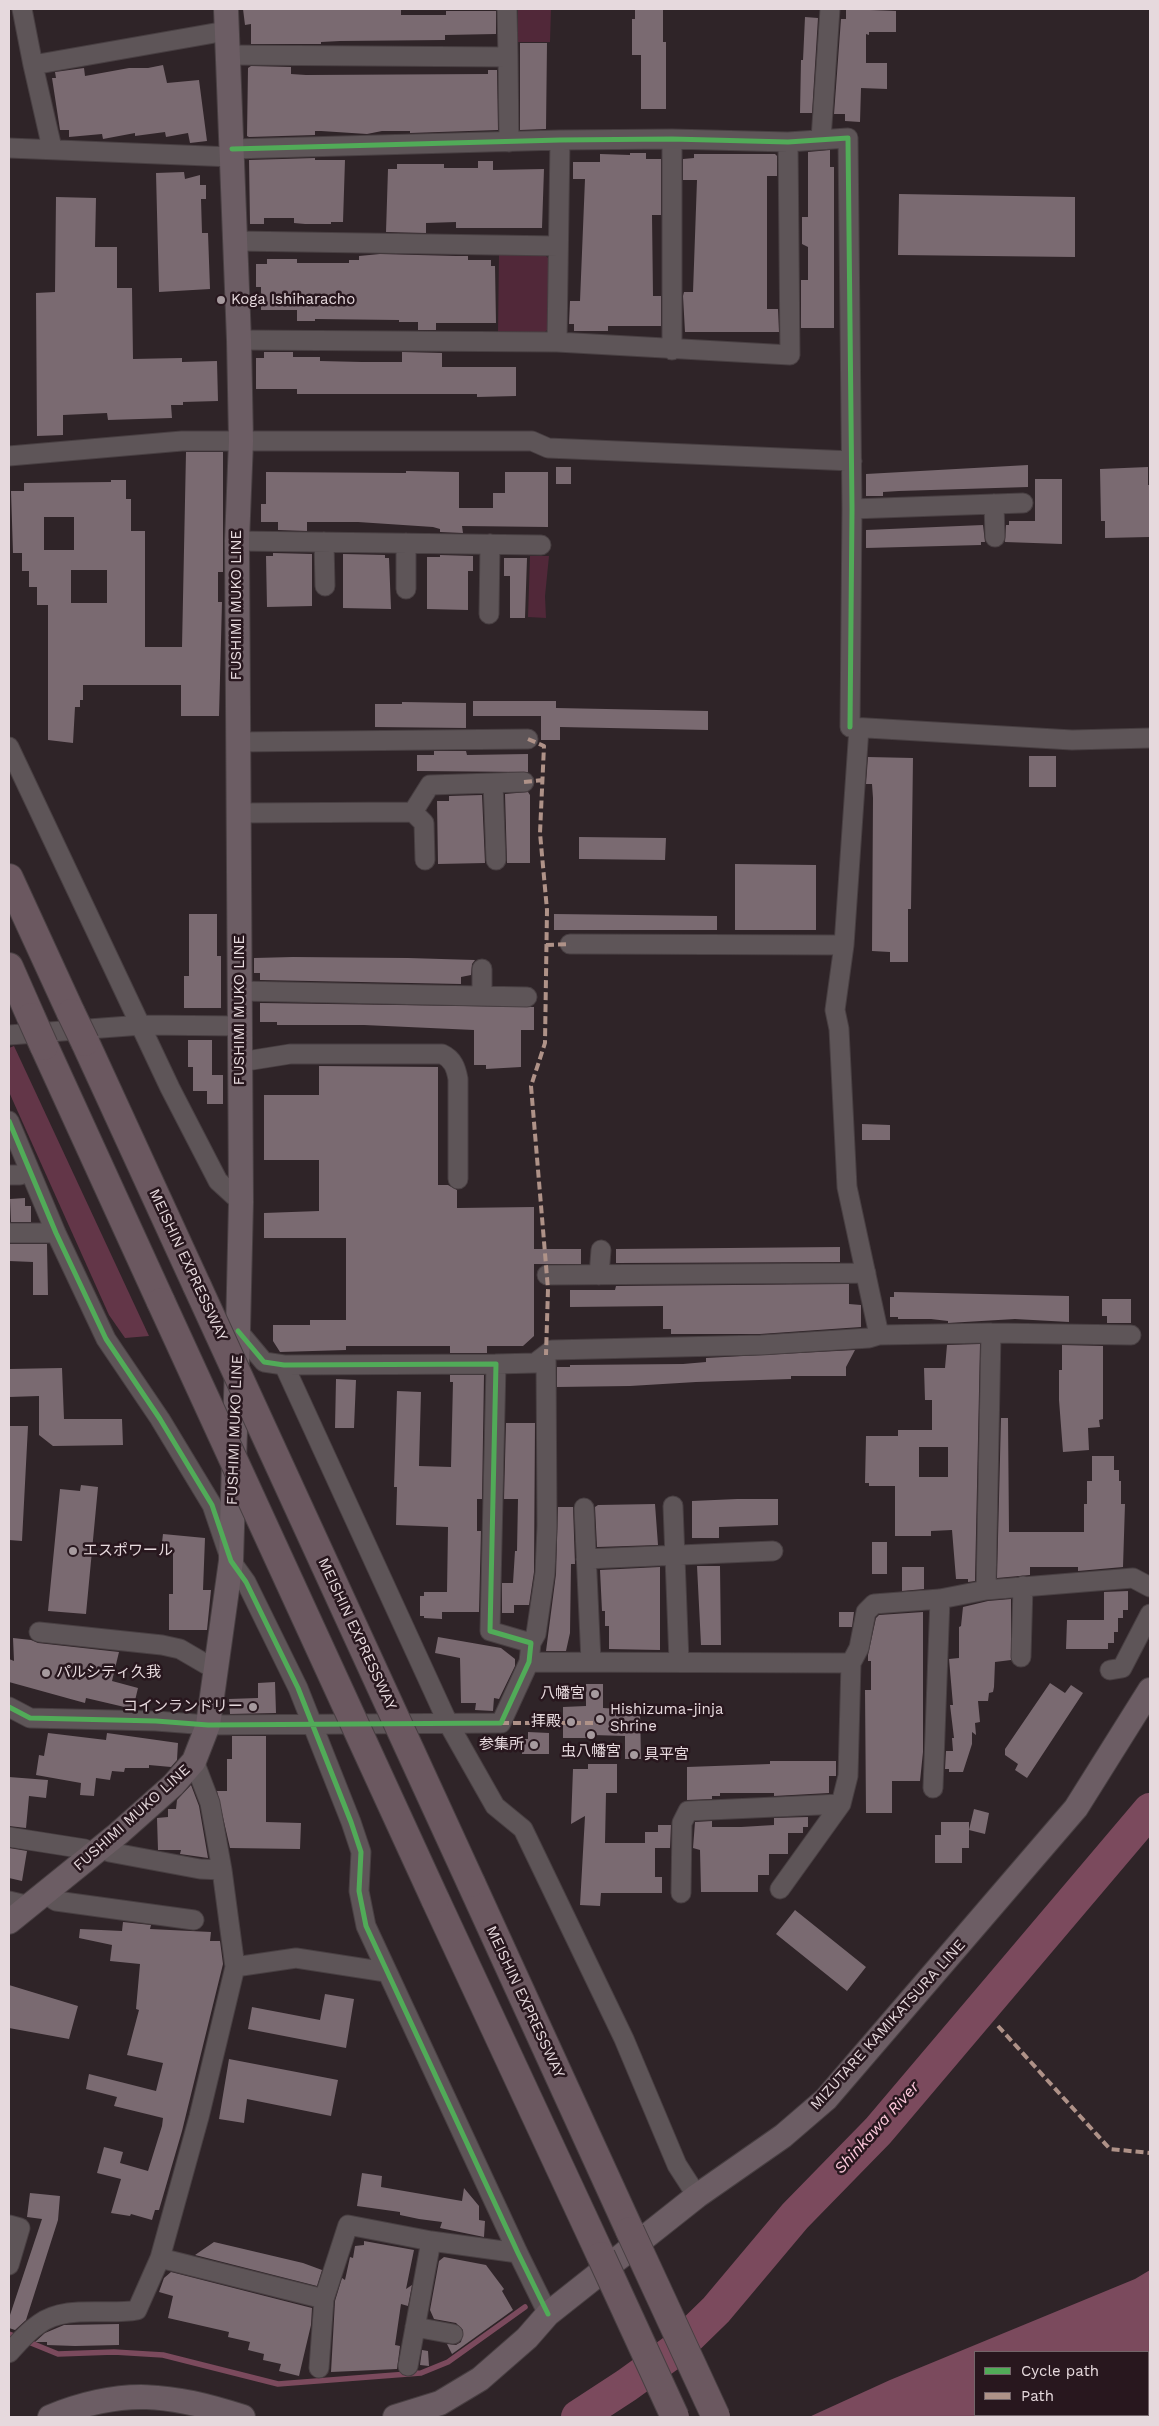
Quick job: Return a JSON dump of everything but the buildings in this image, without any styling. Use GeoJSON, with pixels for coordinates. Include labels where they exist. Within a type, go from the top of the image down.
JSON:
{"type":"FeatureCollection","features":[{"type":"Feature","properties":{"kind":"highway","name":"MEISHIN EXPRESSWAY"},"geometry":{"type":"LineString","coordinates":[[9,878],[716,2417]]}},
{"type":"Feature","properties":{"kind":"highway"},"geometry":{"type":"LineString","coordinates":[[9,967],[435,1899],[675,2417]]}},
{"type":"Feature","properties":{"kind":"main road","name":"FUSHIMI MUKO LINE"},"geometry":{"type":"LineString","coordinates":[[9,1922],[28,1900],[97,1851],[173,1785],[194,1761],[208,1725],[231,1561],[241,1202],[237,541],[241,441],[236,241],[226,20]]}},
{"type":"Feature","properties":{"kind":"main road","name":"MIZUTARE KAMIKATSURA LINE"},"geometry":{"type":"LineString","coordinates":[[395,2417],[440,2402],[480,2379],[527,2338],[548,2314],[697,2196],[783,2136],[826,2099],[1076,1808],[1150,1690]]}},
{"type":"Feature","properties":{"kind":"main road"},"geometry":{"type":"LineString","coordinates":[[50,2417],[107,2398],[139,2396],[168,2398],[196,2403],[243,2417]]}},
{"type":"Feature","properties":{"kind":"street"},"geometry":{"type":"LineString","coordinates":[[22,9],[52,148]]}},
{"type":"Feature","properties":{"kind":"street"},"geometry":{"type":"LineString","coordinates":[[507,9],[509,142]]}},
{"type":"Feature","properties":{"kind":"street"},"geometry":{"type":"LineString","coordinates":[[821,138],[830,9]]}},
{"type":"Feature","properties":{"kind":"street"},"geometry":{"type":"LineString","coordinates":[[33,65],[226,20]]}},
{"type":"Feature","properties":{"kind":"street"},"geometry":{"type":"LineString","coordinates":[[227,55],[508,57]]}},
{"type":"Feature","properties":{"kind":"street"},"geometry":{"type":"LineString","coordinates":[[9,148],[232,153],[560,140],[672,139],[788,142],[821,138],[848,138],[855,728],[844,945],[835,1010],[839,1030],[847,1188],[879,1335]]}},
{"type":"Feature","properties":{"kind":"street"},"geometry":{"type":"LineString","coordinates":[[672,139],[672,350]]}},
{"type":"Feature","properties":{"kind":"street"},"geometry":{"type":"LineString","coordinates":[[556,342],[560,140]]}},
{"type":"Feature","properties":{"kind":"street"},"geometry":{"type":"LineString","coordinates":[[239,340],[556,342],[672,350],[790,355],[788,142]]}},
{"type":"Feature","properties":{"kind":"street"},"geometry":{"type":"LineString","coordinates":[[236,241],[558,246]]}},
{"type":"Feature","properties":{"kind":"street"},"geometry":{"type":"LineString","coordinates":[[9,456],[182,441],[532,441],[548,448],[852,460]]}},
{"type":"Feature","properties":{"kind":"street"},"geometry":{"type":"LineString","coordinates":[[852,509],[1023,503]]}},
{"type":"Feature","properties":{"kind":"street"},"geometry":{"type":"LineString","coordinates":[[994,504],[995,537]]}},
{"type":"Feature","properties":{"kind":"street"},"geometry":{"type":"LineString","coordinates":[[237,541],[541,545]]}},
{"type":"Feature","properties":{"kind":"street"},"geometry":{"type":"LineString","coordinates":[[324,542],[325,586]]}},
{"type":"Feature","properties":{"kind":"street"},"geometry":{"type":"LineString","coordinates":[[406,543],[406,589]]}},
{"type":"Feature","properties":{"kind":"street"},"geometry":{"type":"LineString","coordinates":[[489,614],[490,544]]}},
{"type":"Feature","properties":{"kind":"street"},"geometry":{"type":"LineString","coordinates":[[855,728],[1072,740],[1150,738]]}},
{"type":"Feature","properties":{"kind":"street"},"geometry":{"type":"LineString","coordinates":[[237,742],[528,738]]}},
{"type":"Feature","properties":{"kind":"street"},"geometry":{"type":"LineString","coordinates":[[9,748],[142,1025],[170,1088],[218,1181],[241,1202]]}},
{"type":"Feature","properties":{"kind":"street"},"geometry":{"type":"LineString","coordinates":[[413,812],[430,785],[524,782]]}},
{"type":"Feature","properties":{"kind":"street"},"geometry":{"type":"LineString","coordinates":[[493,783],[496,860]]}},
{"type":"Feature","properties":{"kind":"street"},"geometry":{"type":"LineString","coordinates":[[239,813],[413,812],[424,823],[425,860]]}},
{"type":"Feature","properties":{"kind":"street"},"geometry":{"type":"LineString","coordinates":[[570,944],[844,945]]}},
{"type":"Feature","properties":{"kind":"street"},"geometry":{"type":"LineString","coordinates":[[482,969],[482,996]]}},
{"type":"Feature","properties":{"kind":"street"},"geometry":{"type":"LineString","coordinates":[[240,991],[528,997]]}},
{"type":"Feature","properties":{"kind":"street"},"geometry":{"type":"LineString","coordinates":[[9,1035],[142,1025],[240,1026]]}},
{"type":"Feature","properties":{"kind":"street"},"geometry":{"type":"LineString","coordinates":[[240,1062],[290,1054],[442,1054],[450,1057],[456,1069],[458,1079],[458,1178]]}},
{"type":"Feature","properties":{"kind":"street"},"geometry":{"type":"LineString","coordinates":[[9,1121],[56,1233],[106,1339],[160,1419],[212,1505],[231,1561],[246,1582],[298,1688],[361,1852],[359,1891],[366,1926],[518,2254],[548,2314]]}},
{"type":"Feature","properties":{"kind":"street"},"geometry":{"type":"LineString","coordinates":[[9,1175],[20,1175],[30,1171]]}},
{"type":"Feature","properties":{"kind":"street"},"geometry":{"type":"LineString","coordinates":[[9,1233],[56,1233]]}},
{"type":"Feature","properties":{"kind":"street"},"geometry":{"type":"LineString","coordinates":[[599,1275],[601,1250]]}},
{"type":"Feature","properties":{"kind":"street"},"geometry":{"type":"LineString","coordinates":[[547,1275],[866,1273]]}},
{"type":"Feature","properties":{"kind":"street"},"geometry":{"type":"LineString","coordinates":[[238,1331],[264,1362],[284,1365],[535,1363],[552,1350],[761,1345],[869,1338],[879,1335],[991,1333],[1131,1335]]}},
{"type":"Feature","properties":{"kind":"street"},"geometry":{"type":"LineString","coordinates":[[986,1590],[991,1333]]}},
{"type":"Feature","properties":{"kind":"street"},"geometry":{"type":"LineString","coordinates":[[9,1707],[30,1718],[156,1721],[208,1725],[502,1723],[529,1662],[531,1642],[536,1634],[545,1573],[546,1355]]}},
{"type":"Feature","properties":{"kind":"street"},"geometry":{"type":"LineString","coordinates":[[496,1364],[490,1631],[531,1642]]}},
{"type":"Feature","properties":{"kind":"street"},"geometry":{"type":"LineString","coordinates":[[284,1365],[448,1723],[495,1806],[522,1829],[624,2040],[677,2165],[697,2196]]}},
{"type":"Feature","properties":{"kind":"street"},"geometry":{"type":"LineString","coordinates":[[673,1506],[679,1661]]}},
{"type":"Feature","properties":{"kind":"street"},"geometry":{"type":"LineString","coordinates":[[584,1508],[591,1661]]}},
{"type":"Feature","properties":{"kind":"street"},"geometry":{"type":"LineString","coordinates":[[586,1559],[773,1550]]}},
{"type":"Feature","properties":{"kind":"street"},"geometry":{"type":"LineString","coordinates":[[780,1889],[841,1804],[848,1776],[851,1663],[860,1648],[866,1612],[874,1604],[940,1599],[986,1590],[1023,1586],[1133,1578],[1150,1587]]}},
{"type":"Feature","properties":{"kind":"street"},"geometry":{"type":"LineString","coordinates":[[1021,1656],[1023,1586]]}},
{"type":"Feature","properties":{"kind":"street"},"geometry":{"type":"LineString","coordinates":[[934,1788],[940,1599]]}},
{"type":"Feature","properties":{"kind":"street"},"geometry":{"type":"LineString","coordinates":[[1110,1670],[1122,1668],[1150,1614]]}},
{"type":"Feature","properties":{"kind":"street"},"geometry":{"type":"LineString","coordinates":[[38,1632],[162,1645],[180,1649],[216,1670]]}},
{"type":"Feature","properties":{"kind":"street"},"geometry":{"type":"LineString","coordinates":[[529,1662],[851,1663]]}},
{"type":"Feature","properties":{"kind":"street"},"geometry":{"type":"LineString","coordinates":[[17,2343],[40,2323],[58,2315],[122,2313],[137,2310],[160,2258],[199,2117],[235,1967],[222,1870],[210,1803],[194,1761]]}},
{"type":"Feature","properties":{"kind":"street"},"geometry":{"type":"LineString","coordinates":[[681,1893],[682,1823],[688,1811],[841,1804]]}},
{"type":"Feature","properties":{"kind":"street"},"geometry":{"type":"LineString","coordinates":[[9,1837],[109,1852],[200,1869],[222,1870]]}},
{"type":"Feature","properties":{"kind":"street"},"geometry":{"type":"LineString","coordinates":[[28,1900],[56,1901],[194,1920]]}},
{"type":"Feature","properties":{"kind":"street"},"geometry":{"type":"LineString","coordinates":[[235,1967],[296,1958],[386,1972]]}},
{"type":"Feature","properties":{"kind":"street"},"geometry":{"type":"LineString","coordinates":[[9,2225],[20,2228],[9,2265]]}},
{"type":"Feature","properties":{"kind":"street"},"geometry":{"type":"LineString","coordinates":[[319,2368],[324,2299],[348,2225],[431,2241],[518,2254]]}},
{"type":"Feature","properties":{"kind":"street"},"geometry":{"type":"LineString","coordinates":[[408,2366],[431,2241]]}},
{"type":"Feature","properties":{"kind":"street"},"geometry":{"type":"LineString","coordinates":[[160,2258],[324,2299]]}},
{"type":"Feature","properties":{"kind":"street"},"geometry":{"type":"LineString","coordinates":[[415,2327],[453,2334]]}},
{"type":"Feature","properties":{"kind":"shaded area"},"geometry":{"type":"Polygon","coordinates":[[[518,9],[551,9],[550,42],[518,42],[518,9]]]}},
{"type":"Feature","properties":{"kind":"shaded area"},"geometry":{"type":"Polygon","coordinates":[[[499,252],[543,253],[551,261],[550,327],[543,334],[498,333],[499,252]]]}},
{"type":"Feature","properties":{"kind":"shaded area"},"geometry":{"type":"Polygon","coordinates":[[[530,556],[549,556],[545,596],[546,618],[528,617],[530,556]]]}},
{"type":"Feature","properties":{"kind":"shaded area"},"geometry":{"type":"Polygon","coordinates":[[[14,1046],[149,1336],[125,1338],[109,1315],[9,1092],[9,1048],[14,1046]]]}},
{"type":"Feature","properties":{"kind":"shaded area"},"geometry":{"type":"Polygon","coordinates":[[[1150,2270],[1150,2417],[809,2417],[890,2380],[1135,2279],[1150,2270]]]}},
{"type":"Feature","properties":{"kind":"waterway","name":"Shinkawa River"},"geometry":{"type":"LineString","coordinates":[[578,2417],[674,2351],[716,2310],[795,2216],[878,2131],[1150,1810]]}},
{"type":"Feature","properties":{"kind":"waterway"},"geometry":{"type":"LineString","coordinates":[[9,2334],[58,2354],[114,2352],[163,2355],[278,2384],[421,2373],[448,2362],[525,2307]]}},
{"type":"Feature","properties":{"kind":"marked path"},"geometry":{"type":"LineString","coordinates":[[528,739],[544,746],[540,833],[547,910],[545,1043],[531,1086],[548,1289],[546,1355]]}},
{"type":"Feature","properties":{"kind":"marked path"},"geometry":{"type":"LineString","coordinates":[[524,782],[543,780]]}},
{"type":"Feature","properties":{"kind":"marked path"},"geometry":{"type":"LineString","coordinates":[[546,945],[570,944]]}},
{"type":"Feature","properties":{"kind":"marked path"},"geometry":{"type":"LineString","coordinates":[[501,1723],[599,1723]]}},
{"type":"Feature","properties":{"kind":"marked path"},"geometry":{"type":"LineString","coordinates":[[998,2026],[1110,2149],[1150,2153]]}},
{"type":"Feature","properties":{"kind":"cycle path"},"geometry":{"type":"LineString","coordinates":[[232,149],[560,140],[672,139],[788,142],[848,138],[852,509],[850,727]]}},
{"type":"Feature","properties":{"kind":"cycle path"},"geometry":{"type":"LineString","coordinates":[[9,1121],[56,1233],[106,1339],[160,1419],[212,1505],[231,1561],[246,1582],[298,1688],[361,1852],[359,1891],[366,1926],[548,2314]]}},
{"type":"Feature","properties":{"kind":"cycle path"},"geometry":{"type":"LineString","coordinates":[[9,1707],[30,1718],[156,1721],[208,1725],[501,1723],[529,1662],[531,1643],[490,1631],[496,1364],[284,1365],[264,1362],[238,1331]]}},
{"type":"Feature","properties":{"kind":"place","name":"Koga Ishiharacho"},"geometry":{"type":"Point","coordinates":[221,300]}},
{"type":"Feature","properties":{"kind":"place","name":"エスポワール"},"geometry":{"type":"Point","coordinates":[73,1551]}},
{"type":"Feature","properties":{"kind":"place","name":"パルシティ久我"},"geometry":{"type":"Point","coordinates":[46,1673]}},
{"type":"Feature","properties":{"kind":"place","name":"八幡宮"},"geometry":{"type":"Point","coordinates":[595,1694]}},
{"type":"Feature","properties":{"kind":"place","name":"コインランドリー"},"geometry":{"type":"Point","coordinates":[253,1707]}},
{"type":"Feature","properties":{"kind":"place","name":"Hishizuma-jinja Shrine"},"geometry":{"type":"Point","coordinates":[600,1719]}},
{"type":"Feature","properties":{"kind":"place","name":"拝殿"},"geometry":{"type":"Point","coordinates":[571,1722]}},
{"type":"Feature","properties":{"kind":"place","name":"虫八幡宮"},"geometry":{"type":"Point","coordinates":[591,1735]}},
{"type":"Feature","properties":{"kind":"place","name":"参集所"},"geometry":{"type":"Point","coordinates":[534,1745]}},
{"type":"Feature","properties":{"kind":"place","name":"具平宮"},"geometry":{"type":"Point","coordinates":[634,1755]}}]}
